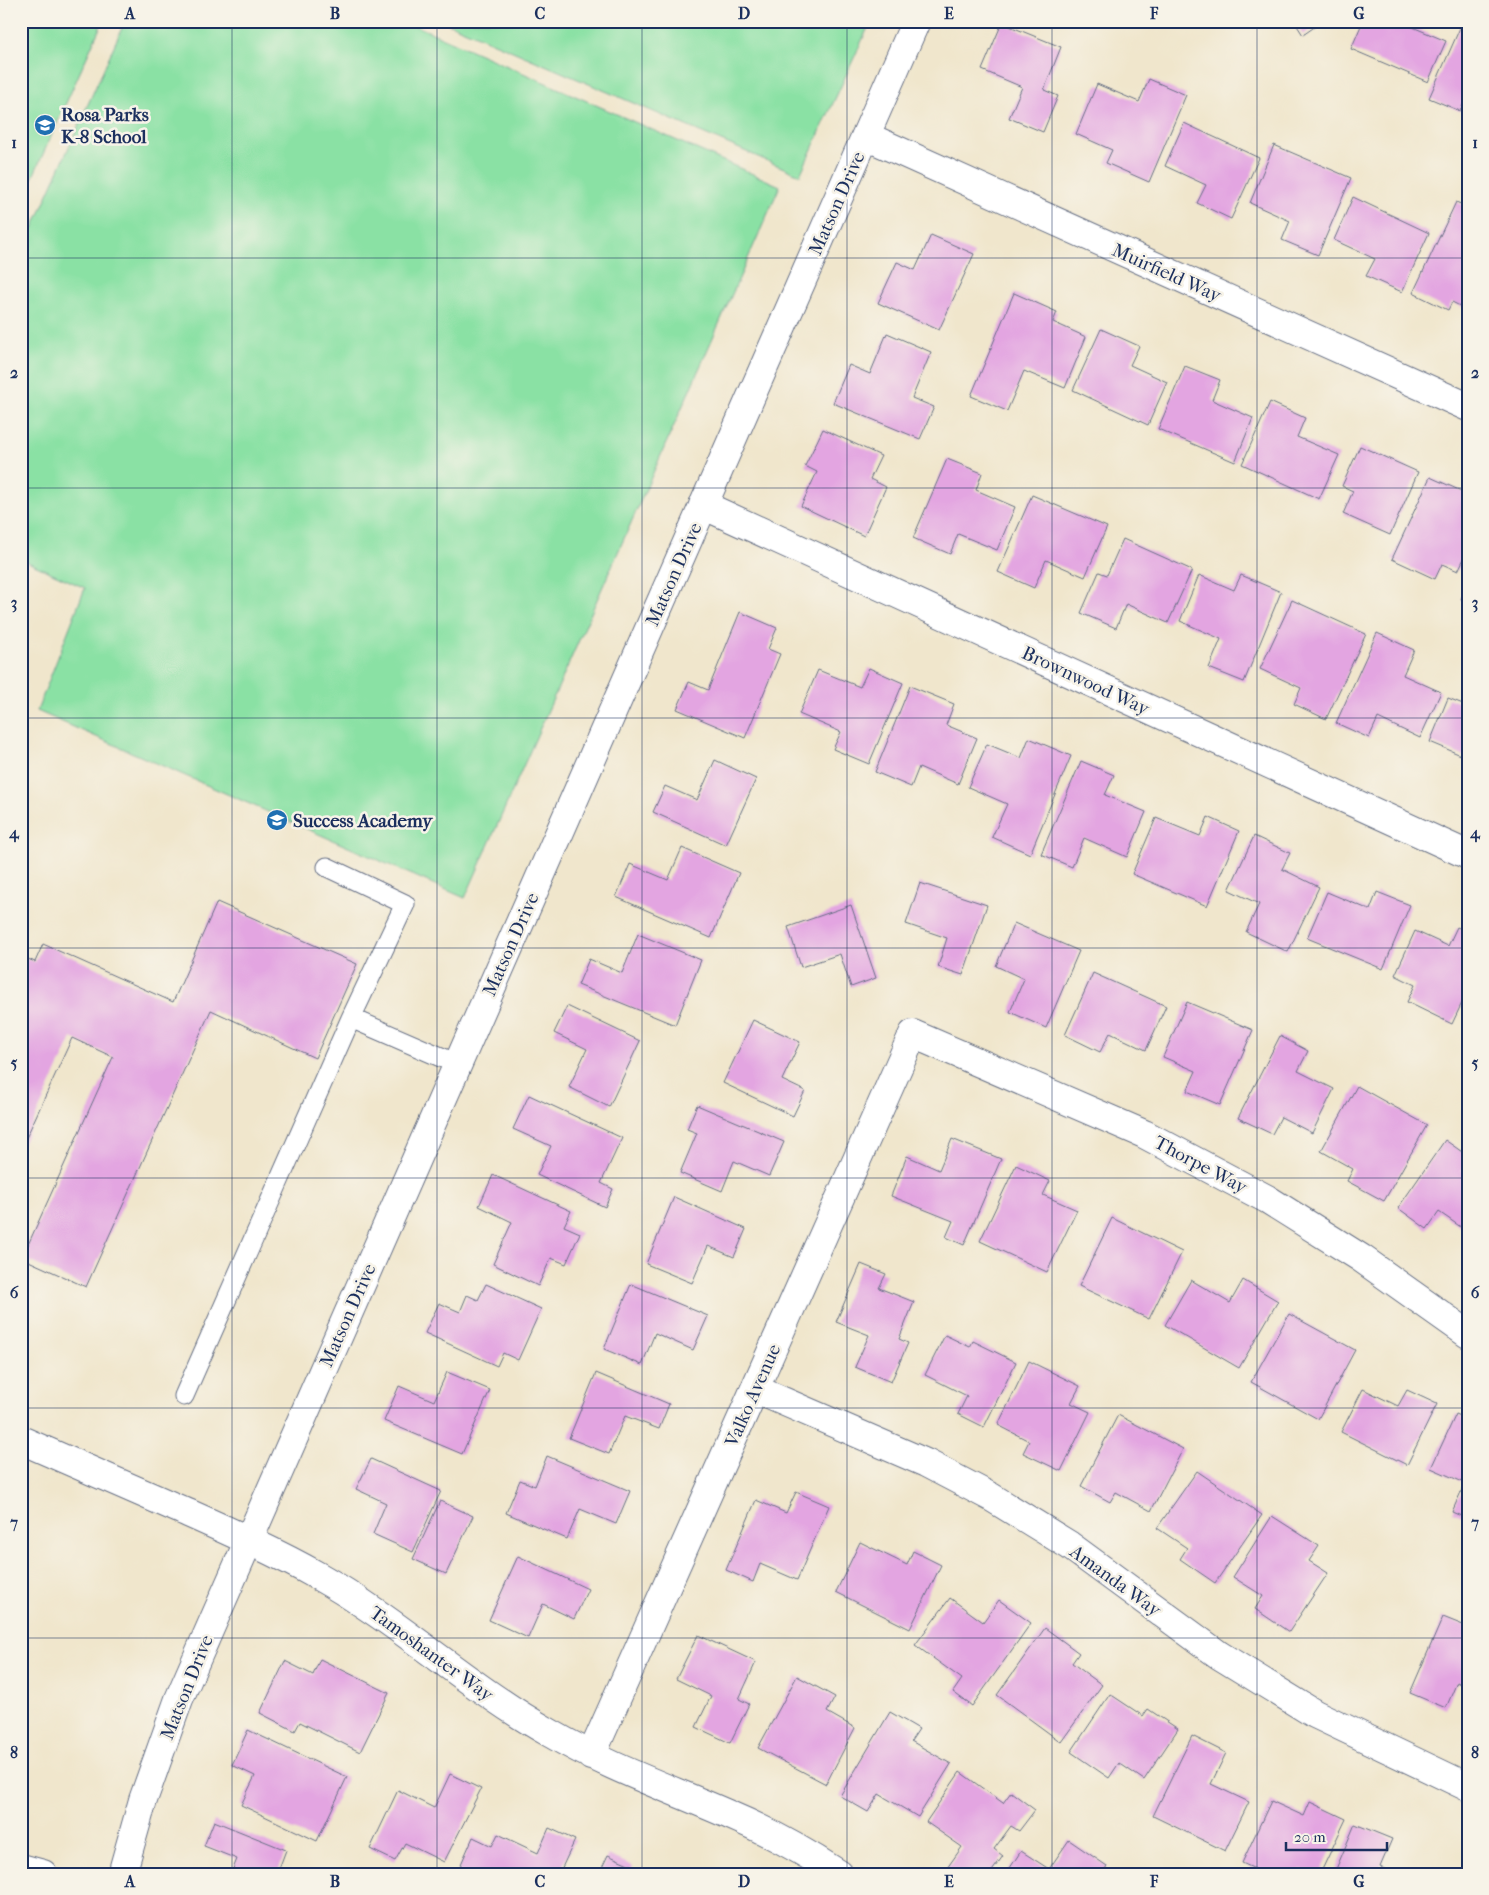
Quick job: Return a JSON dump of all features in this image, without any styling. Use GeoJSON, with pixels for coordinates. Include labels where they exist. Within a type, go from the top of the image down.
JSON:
{"type":"FeatureCollection","features":[{"type":"Feature","properties":{"kind":"street","name":"Matson Drive"},"geometry":{"type":"LineString","coordinates":[[122,1874],[142,1800],[178,1699],[916,21]]}},
{"type":"Feature","properties":{"kind":"street","name":"Muirfield Way"},"geometry":{"type":"LineString","coordinates":[[866,136],[1468,407]]}},
{"type":"Feature","properties":{"kind":"street","name":"Brownwood Way"},"geometry":{"type":"LineString","coordinates":[[704,505],[1468,855]]}},
{"type":"Feature","properties":{"kind":"street","name":"Thorpe Way"},"geometry":{"type":"LineString","coordinates":[[914,1034],[1144,1134],[1267,1199],[1361,1258],[1468,1334]]}},
{"type":"Feature","properties":{"kind":"street","name":"Valko Avenue"},"geometry":{"type":"LineString","coordinates":[[591,1756],[914,1034]]}},
{"type":"Feature","properties":{"kind":"street","name":"Amanda Way"},"geometry":{"type":"LineString","coordinates":[[755,1389],[926,1463],[991,1497],[1069,1546],[1219,1655],[1315,1714],[1468,1787]]}},
{"type":"Feature","properties":{"kind":"street","name":"Tamoshanter Way"},"geometry":{"type":"LineString","coordinates":[[21,1440],[248,1540],[319,1576],[365,1605],[479,1689],[549,1733],[591,1756],[733,1816],[800,1849],[839,1874]]}},
{"type":"Feature","properties":{"kind":"street"},"geometry":{"type":"LineString","coordinates":[[21,1868],[43,1874]]}},
{"type":"Feature","properties":{"kind":"lane"},"geometry":{"type":"LineString","coordinates":[[184,1396],[351,1018],[404,904],[327,868]]}},
{"type":"Feature","properties":{"kind":"lane"},"geometry":{"type":"LineString","coordinates":[[351,1018],[457,1064]]}},
{"type":"Feature","properties":{"kind":"green space","name":"Rosa Parks K-8 School"},"geometry":{"type":"Polygon","coordinates":[[[21,21],[103,21],[21,203],[21,21]]]}},
{"type":"Feature","properties":{"kind":"green space","name":"Success Academy"},"geometry":{"type":"Polygon","coordinates":[[[125,21],[405,21],[780,186],[465,898],[37,711],[85,588],[21,559],[21,255],[125,21]]]}},
{"type":"Feature","properties":{"kind":"green space"},"geometry":{"type":"Polygon","coordinates":[[[443,21],[871,21],[800,175],[443,21]]]}},
{"type":"Feature","properties":{"kind":"building"},"geometry":{"type":"Polygon","coordinates":[[[1294,21],[1323,21],[1303,35],[1294,21]]]}},
{"type":"Feature","properties":{"kind":"building"},"geometry":{"type":"Polygon","coordinates":[[[1363,21],[1404,21],[1403,23],[1446,41],[1428,82],[1351,49],[1363,21]]]}},
{"type":"Feature","properties":{"kind":"building"},"geometry":{"type":"Polygon","coordinates":[[[1463,21],[1468,21],[1468,95],[1460,111],[1429,98],[1463,21]]]}},
{"type":"Feature","properties":{"kind":"building"},"geometry":{"type":"Polygon","coordinates":[[[1002,23],[1061,47],[1044,90],[1058,96],[1043,132],[1009,118],[1022,87],[982,70],[1002,23]]]}},
{"type":"Feature","properties":{"kind":"building"},"geometry":{"type":"Polygon","coordinates":[[[1149,79],[1186,95],[1149,182],[1106,163],[1112,150],[1076,134],[1097,84],[1139,102],[1149,79]]]}},
{"type":"Feature","properties":{"kind":"building"},"geometry":{"type":"Polygon","coordinates":[[[1184,123],[1259,158],[1231,219],[1197,203],[1206,185],[1165,166],[1184,123]]]}},
{"type":"Feature","properties":{"kind":"building"},"geometry":{"type":"Polygon","coordinates":[[[1274,145],[1351,178],[1318,255],[1282,240],[1290,221],[1250,203],[1274,145]]]}},
{"type":"Feature","properties":{"kind":"building"},"geometry":{"type":"Polygon","coordinates":[[[1353,197],[1429,233],[1402,292],[1366,276],[1375,259],[1334,240],[1353,197]]]}},
{"type":"Feature","properties":{"kind":"building"},"geometry":{"type":"Polygon","coordinates":[[[1456,202],[1468,207],[1468,310],[1452,302],[1448,310],[1413,293],[1456,202]]]}},
{"type":"Feature","properties":{"kind":"building"},"geometry":{"type":"Polygon","coordinates":[[[931,235],[974,254],[939,330],[878,303],[897,262],[915,270],[931,235]]]}},
{"type":"Feature","properties":{"kind":"building"},"geometry":{"type":"Polygon","coordinates":[[[1014,293],[1057,312],[1053,322],[1086,337],[1065,388],[1024,371],[1007,411],[971,396],[1014,293]]]}},
{"type":"Feature","properties":{"kind":"building"},"geometry":{"type":"Polygon","coordinates":[[[1101,329],[1139,346],[1130,365],[1167,382],[1148,425],[1073,390],[1101,329]]]}},
{"type":"Feature","properties":{"kind":"building"},"geometry":{"type":"Polygon","coordinates":[[[887,333],[931,352],[912,398],[934,407],[920,439],[833,403],[849,365],[870,374],[887,333]]]}},
{"type":"Feature","properties":{"kind":"building"},"geometry":{"type":"Polygon","coordinates":[[[1185,366],[1220,380],[1212,400],[1253,418],[1235,462],[1158,429],[1185,366]]]}},
{"type":"Feature","properties":{"kind":"building"},"geometry":{"type":"Polygon","coordinates":[[[1270,402],[1305,418],[1297,437],[1339,455],[1319,499],[1242,464],[1270,402]]]}},
{"type":"Feature","properties":{"kind":"building"},"geometry":{"type":"Polygon","coordinates":[[[823,429],[881,456],[870,479],[886,487],[864,536],[801,506],[817,472],[805,466],[823,429]]]}},
{"type":"Feature","properties":{"kind":"building"},"geometry":{"type":"Polygon","coordinates":[[[1360,446],[1418,472],[1390,535],[1343,514],[1353,491],[1342,486],[1360,446]]]}},
{"type":"Feature","properties":{"kind":"building"},"geometry":{"type":"Polygon","coordinates":[[[947,459],[982,473],[976,490],[1015,507],[997,550],[958,534],[950,554],[913,538],[947,459]]]}},
{"type":"Feature","properties":{"kind":"building"},"geometry":{"type":"Polygon","coordinates":[[[1430,477],[1468,494],[1468,550],[1458,571],[1442,564],[1435,579],[1392,559],[1430,477]]]}},
{"type":"Feature","properties":{"kind":"building"},"geometry":{"type":"Polygon","coordinates":[[[1032,495],[1107,527],[1085,577],[1046,560],[1034,588],[998,572],[1032,495]]]}},
{"type":"Feature","properties":{"kind":"building"},"geometry":{"type":"Polygon","coordinates":[[[1123,539],[1192,570],[1168,623],[1126,604],[1116,628],[1081,613],[1099,572],[1107,575],[1123,539]]]}},
{"type":"Feature","properties":{"kind":"building"},"geometry":{"type":"Polygon","coordinates":[[[1199,575],[1234,590],[1241,575],[1281,592],[1244,682],[1209,668],[1221,639],[1180,621],[1199,575]]]}},
{"type":"Feature","properties":{"kind":"building"},"geometry":{"type":"Polygon","coordinates":[[[1468,584],[1468,603],[1461,599],[1468,584]]]}},
{"type":"Feature","properties":{"kind":"building"},"geometry":{"type":"Polygon","coordinates":[[[1292,600],[1366,634],[1326,719],[1294,704],[1301,688],[1260,669],[1292,600]]]}},
{"type":"Feature","properties":{"kind":"building"},"geometry":{"type":"Polygon","coordinates":[[[740,612],[777,628],[768,649],[780,654],[745,738],[677,709],[689,682],[708,690],[740,612]]]}},
{"type":"Feature","properties":{"kind":"building"},"geometry":{"type":"Polygon","coordinates":[[[1377,633],[1414,650],[1403,675],[1441,692],[1420,738],[1378,718],[1369,738],[1336,723],[1377,633]]]}},
{"type":"Feature","properties":{"kind":"building"},"geometry":{"type":"Polygon","coordinates":[[[869,668],[903,683],[869,764],[833,749],[841,732],[799,714],[818,670],[860,687],[869,668]]]}},
{"type":"Feature","properties":{"kind":"building"},"geometry":{"type":"Polygon","coordinates":[[[910,686],[954,704],[946,725],[977,738],[958,784],[919,767],[911,787],[875,772],[910,686]]]}},
{"type":"Feature","properties":{"kind":"building"},"geometry":{"type":"Polygon","coordinates":[[[1448,698],[1468,706],[1468,758],[1430,742],[1448,698]]]}},
{"type":"Feature","properties":{"kind":"building"},"geometry":{"type":"Polygon","coordinates":[[[1029,738],[1071,756],[1030,854],[992,837],[1007,804],[968,787],[987,744],[1021,758],[1029,738]]]}},
{"type":"Feature","properties":{"kind":"building"},"geometry":{"type":"Polygon","coordinates":[[[715,760],[756,779],[726,845],[653,812],[665,786],[697,800],[715,760]]]}},
{"type":"Feature","properties":{"kind":"building"},"geometry":{"type":"Polygon","coordinates":[[[1081,761],[1114,775],[1105,795],[1146,812],[1127,857],[1084,838],[1072,867],[1041,854],[1081,761]]]}},
{"type":"Feature","properties":{"kind":"building"},"geometry":{"type":"Polygon","coordinates":[[[1208,817],[1239,831],[1207,906],[1132,874],[1156,818],[1200,836],[1208,817]]]}},
{"type":"Feature","properties":{"kind":"building"},"geometry":{"type":"Polygon","coordinates":[[[1254,836],[1290,853],[1282,869],[1319,887],[1288,952],[1246,932],[1259,904],[1229,890],[1254,836]]]}},
{"type":"Feature","properties":{"kind":"building"},"geometry":{"type":"Polygon","coordinates":[[[682,848],[739,873],[711,938],[616,897],[630,864],[668,880],[682,848]]]}},
{"type":"Feature","properties":{"kind":"building"},"geometry":{"type":"Polygon","coordinates":[[[920,883],[987,905],[963,975],[938,967],[947,938],[906,924],[920,883]]]}},
{"type":"Feature","properties":{"kind":"building"},"geometry":{"type":"Polygon","coordinates":[[[1327,892],[1370,910],[1377,892],[1410,905],[1383,969],[1307,938],[1327,892]]]}},
{"type":"Feature","properties":{"kind":"building"},"geometry":{"type":"Polygon","coordinates":[[[217,902],[357,964],[315,1058],[211,1010],[86,1287],[22,1258],[113,1057],[72,1038],[21,1149],[21,956],[35,962],[43,944],[173,1002],[217,902]]]}},
{"type":"Feature","properties":{"kind":"building"},"geometry":{"type":"Polygon","coordinates":[[[851,905],[876,978],[851,987],[840,954],[801,967],[788,927],[851,905]]]}},
{"type":"Feature","properties":{"kind":"building"},"geometry":{"type":"Polygon","coordinates":[[[1014,923],[1079,951],[1046,1028],[1010,1012],[1024,979],[996,966],[1014,923]]]}},
{"type":"Feature","properties":{"kind":"building"},"geometry":{"type":"Polygon","coordinates":[[[1457,927],[1468,932],[1468,990],[1452,1024],[1407,1002],[1415,985],[1395,975],[1415,931],[1448,946],[1457,927]]]}},
{"type":"Feature","properties":{"kind":"building"},"geometry":{"type":"Polygon","coordinates":[[[638,934],[701,960],[675,1025],[578,985],[589,959],[622,973],[638,934]]]}},
{"type":"Feature","properties":{"kind":"building"},"geometry":{"type":"Polygon","coordinates":[[[1093,973],[1166,1006],[1146,1050],[1110,1033],[1100,1052],[1065,1035],[1093,973]]]}},
{"type":"Feature","properties":{"kind":"building"},"geometry":{"type":"Polygon","coordinates":[[[1187,1002],[1253,1030],[1220,1105],[1187,1091],[1196,1071],[1163,1057],[1187,1002]]]}},
{"type":"Feature","properties":{"kind":"building"},"geometry":{"type":"Polygon","coordinates":[[[567,1006],[640,1041],[609,1107],[569,1087],[587,1049],[554,1033],[567,1006]]]}},
{"type":"Feature","properties":{"kind":"building"},"geometry":{"type":"Polygon","coordinates":[[[753,1020],[800,1042],[782,1080],[805,1091],[793,1116],[723,1083],[753,1020]]]}},
{"type":"Feature","properties":{"kind":"building"},"geometry":{"type":"Polygon","coordinates":[[[1280,1036],[1308,1051],[1298,1071],[1334,1089],[1312,1133],[1281,1117],[1272,1134],[1238,1118],[1280,1036]]]}},
{"type":"Feature","properties":{"kind":"building"},"geometry":{"type":"Polygon","coordinates":[[[1357,1086],[1427,1125],[1384,1201],[1347,1181],[1353,1169],[1321,1151],[1357,1086]]]}},
{"type":"Feature","properties":{"kind":"building"},"geometry":{"type":"Polygon","coordinates":[[[529,1095],[622,1138],[601,1183],[613,1189],[605,1207],[537,1175],[551,1146],[513,1129],[529,1095]]]}},
{"type":"Feature","properties":{"kind":"building"},"geometry":{"type":"Polygon","coordinates":[[[697,1105],[784,1142],[769,1176],[734,1161],[722,1191],[680,1173],[697,1133],[687,1129],[697,1105]]]}},
{"type":"Feature","properties":{"kind":"building"},"geometry":{"type":"Polygon","coordinates":[[[952,1139],[1001,1159],[964,1245],[946,1237],[953,1221],[891,1196],[907,1156],[939,1170],[952,1139]]]}},
{"type":"Feature","properties":{"kind":"building"},"geometry":{"type":"Polygon","coordinates":[[[1445,1140],[1468,1156],[1468,1160],[1461,1170],[1468,1175],[1468,1232],[1439,1212],[1427,1229],[1398,1208],[1445,1140]]]}},
{"type":"Feature","properties":{"kind":"building"},"geometry":{"type":"Polygon","coordinates":[[[1016,1165],[1050,1181],[1043,1195],[1077,1210],[1047,1272],[980,1241],[1016,1165]]]}},
{"type":"Feature","properties":{"kind":"building"},"geometry":{"type":"Polygon","coordinates":[[[493,1175],[571,1211],[564,1226],[580,1233],[566,1264],[551,1258],[538,1286],[493,1264],[512,1222],[479,1206],[493,1175]]]}},
{"type":"Feature","properties":{"kind":"building"},"geometry":{"type":"Polygon","coordinates":[[[674,1197],[746,1229],[734,1257],[708,1246],[692,1283],[646,1264],[674,1197]]]}},
{"type":"Feature","properties":{"kind":"building"},"geometry":{"type":"Polygon","coordinates":[[[1112,1218],[1182,1252],[1149,1319],[1079,1286],[1112,1218]]]}},
{"type":"Feature","properties":{"kind":"building"},"geometry":{"type":"Polygon","coordinates":[[[861,1264],[886,1274],[879,1288],[914,1302],[899,1339],[908,1343],[891,1382],[855,1367],[869,1335],[836,1322],[861,1264]]]}},
{"type":"Feature","properties":{"kind":"building"},"geometry":{"type":"Polygon","coordinates":[[[1191,1280],[1230,1303],[1243,1280],[1278,1301],[1239,1368],[1165,1325],[1191,1280]]]}},
{"type":"Feature","properties":{"kind":"building"},"geometry":{"type":"Polygon","coordinates":[[[486,1284],[541,1309],[518,1360],[503,1353],[497,1366],[425,1333],[439,1303],[460,1312],[467,1295],[478,1300],[486,1284]]]}},
{"type":"Feature","properties":{"kind":"building"},"geometry":{"type":"Polygon","coordinates":[[[631,1284],[708,1316],[693,1350],[655,1333],[642,1365],[604,1349],[631,1284]]]}},
{"type":"Feature","properties":{"kind":"building"},"geometry":{"type":"Polygon","coordinates":[[[1289,1314],[1355,1350],[1318,1419],[1251,1382],[1289,1314]]]}},
{"type":"Feature","properties":{"kind":"building"},"geometry":{"type":"Polygon","coordinates":[[[945,1335],[970,1347],[973,1341],[1016,1362],[984,1427],[958,1414],[967,1396],[925,1375],[945,1335]]]}},
{"type":"Feature","properties":{"kind":"building"},"geometry":{"type":"Polygon","coordinates":[[[1029,1361],[1080,1386],[1071,1403],[1090,1412],[1061,1471],[1023,1453],[1029,1441],[998,1425],[1029,1361]]]}},
{"type":"Feature","properties":{"kind":"building"},"geometry":{"type":"Polygon","coordinates":[[[447,1372],[490,1390],[462,1454],[384,1421],[399,1386],[434,1401],[447,1372]]]}},
{"type":"Feature","properties":{"kind":"building"},"geometry":{"type":"Polygon","coordinates":[[[596,1373],[669,1404],[659,1429],[625,1416],[609,1454],[569,1438],[596,1373]]]}},
{"type":"Feature","properties":{"kind":"building"},"geometry":{"type":"Polygon","coordinates":[[[1363,1389],[1398,1406],[1407,1390],[1437,1404],[1407,1465],[1341,1432],[1363,1389]]]}},
{"type":"Feature","properties":{"kind":"building"},"geometry":{"type":"Polygon","coordinates":[[[1456,1414],[1468,1419],[1468,1519],[1452,1512],[1465,1483],[1431,1468],[1456,1414]]]}},
{"type":"Feature","properties":{"kind":"building"},"geometry":{"type":"Polygon","coordinates":[[[1118,1415],[1183,1449],[1151,1511],[1116,1492],[1110,1502],[1081,1486],[1118,1415]]]}},
{"type":"Feature","properties":{"kind":"building"},"geometry":{"type":"Polygon","coordinates":[[[547,1456],[630,1491],[616,1524],[580,1509],[567,1539],[506,1513],[520,1480],[535,1486],[547,1456]]]}},
{"type":"Feature","properties":{"kind":"building"},"geometry":{"type":"Polygon","coordinates":[[[371,1459],[441,1491],[413,1552],[373,1534],[386,1503],[356,1489],[371,1459]]]}},
{"type":"Feature","properties":{"kind":"building"},"geometry":{"type":"Polygon","coordinates":[[[1197,1471],[1262,1515],[1215,1583],[1180,1559],[1187,1548],[1157,1528],[1197,1471]]]}},
{"type":"Feature","properties":{"kind":"building"},"geometry":{"type":"Polygon","coordinates":[[[796,1492],[829,1506],[797,1580],[760,1564],[753,1582],[726,1570],[756,1500],[786,1513],[796,1492]]]}},
{"type":"Feature","properties":{"kind":"building"},"geometry":{"type":"Polygon","coordinates":[[[440,1501],[473,1516],[446,1574],[413,1559],[440,1501]]]}},
{"type":"Feature","properties":{"kind":"building"},"geometry":{"type":"Polygon","coordinates":[[[1272,1516],[1319,1546],[1309,1561],[1328,1573],[1289,1632],[1255,1609],[1263,1596],[1233,1577],[1272,1516]]]}},
{"type":"Feature","properties":{"kind":"building"},"geometry":{"type":"Polygon","coordinates":[[[860,1542],[907,1565],[913,1551],[941,1565],[910,1629],[836,1592],[860,1542]]]}},
{"type":"Feature","properties":{"kind":"building"},"geometry":{"type":"Polygon","coordinates":[[[518,1556],[588,1589],[574,1619],[543,1604],[528,1638],[489,1620],[518,1556]]]}},
{"type":"Feature","properties":{"kind":"building"},"geometry":{"type":"Polygon","coordinates":[[[950,1598],[983,1622],[999,1600],[1031,1623],[972,1706],[953,1692],[962,1679],[915,1645],[950,1598]]]}},
{"type":"Feature","properties":{"kind":"building"},"geometry":{"type":"Polygon","coordinates":[[[1443,1617],[1468,1627],[1468,1687],[1457,1682],[1446,1708],[1410,1693],[1443,1617]]]}},
{"type":"Feature","properties":{"kind":"building"},"geometry":{"type":"Polygon","coordinates":[[[1045,1628],[1079,1653],[1072,1663],[1102,1685],[1061,1742],[997,1695],[1045,1628]]]}},
{"type":"Feature","properties":{"kind":"building"},"geometry":{"type":"Polygon","coordinates":[[[698,1635],[756,1662],[739,1699],[749,1704],[730,1743],[696,1727],[711,1696],[676,1679],[698,1635]]]}},
{"type":"Feature","properties":{"kind":"building"},"geometry":{"type":"Polygon","coordinates":[[[320,1659],[389,1693],[360,1752],[300,1722],[295,1731],[260,1713],[285,1661],[313,1675],[320,1659]]]}},
{"type":"Feature","properties":{"kind":"building"},"geometry":{"type":"Polygon","coordinates":[[[797,1676],[835,1697],[827,1712],[855,1728],[826,1784],[758,1748],[797,1676]]]}},
{"type":"Feature","properties":{"kind":"building"},"geometry":{"type":"Polygon","coordinates":[[[1110,1694],[1143,1716],[1148,1709],[1178,1729],[1144,1780],[1119,1763],[1109,1778],[1071,1752],[1110,1694]]]}},
{"type":"Feature","properties":{"kind":"building"},"geometry":{"type":"Polygon","coordinates":[[[890,1712],[919,1729],[911,1741],[951,1764],[918,1817],[879,1794],[868,1812],[840,1796],[890,1712]]]}},
{"type":"Feature","properties":{"kind":"building"},"geometry":{"type":"Polygon","coordinates":[[[248,1730],[347,1777],[317,1841],[241,1805],[255,1776],[232,1765],[248,1730]]]}},
{"type":"Feature","properties":{"kind":"building"},"geometry":{"type":"Polygon","coordinates":[[[1192,1736],[1226,1753],[1211,1784],[1249,1802],[1225,1851],[1153,1816],[1192,1736]]]}},
{"type":"Feature","properties":{"kind":"building"},"geometry":{"type":"Polygon","coordinates":[[[960,1772],[1003,1803],[1011,1792],[1035,1810],[1019,1831],[1011,1826],[994,1849],[1003,1856],[990,1874],[956,1874],[947,1868],[962,1847],[926,1822],[960,1772]]]}},
{"type":"Feature","properties":{"kind":"building"},"geometry":{"type":"Polygon","coordinates":[[[450,1774],[481,1789],[444,1862],[405,1843],[395,1861],[370,1849],[398,1790],[434,1808],[450,1774]]]}},
{"type":"Feature","properties":{"kind":"building"},"geometry":{"type":"Polygon","coordinates":[[[1271,1801],[1304,1816],[1310,1802],[1346,1819],[1320,1874],[1311,1874],[1301,1869],[1298,1874],[1266,1874],[1242,1863],[1271,1801]]]}},
{"type":"Feature","properties":{"kind":"building"},"geometry":{"type":"Polygon","coordinates":[[[214,1821],[286,1850],[277,1874],[231,1874],[237,1859],[204,1846],[214,1821]]]}},
{"type":"Feature","properties":{"kind":"building"},"geometry":{"type":"Polygon","coordinates":[[[1355,1824],[1392,1839],[1380,1867],[1395,1874],[1334,1874],[1355,1824]]]}},
{"type":"Feature","properties":{"kind":"building"},"geometry":{"type":"Polygon","coordinates":[[[549,1828],[575,1840],[559,1874],[465,1874],[458,1871],[473,1837],[492,1846],[498,1834],[538,1853],[549,1828]]]}},
{"type":"Feature","properties":{"kind":"building"},"geometry":{"type":"Polygon","coordinates":[[[1069,1840],[1107,1866],[1102,1874],[1006,1874],[1021,1851],[1049,1869],[1069,1840]]]}},
{"type":"Feature","properties":{"kind":"building"},"geometry":{"type":"Polygon","coordinates":[[[608,1855],[633,1866],[630,1874],[599,1874],[608,1855]]]}},
{"type":"Feature","properties":{"kind":"place","name":"Rosa Parks K-8 School"},"geometry":{"type":"Point","coordinates":[45,125]}},
{"type":"Feature","properties":{"kind":"place","name":"Success Academy"},"geometry":{"type":"Point","coordinates":[277,820]}}]}
